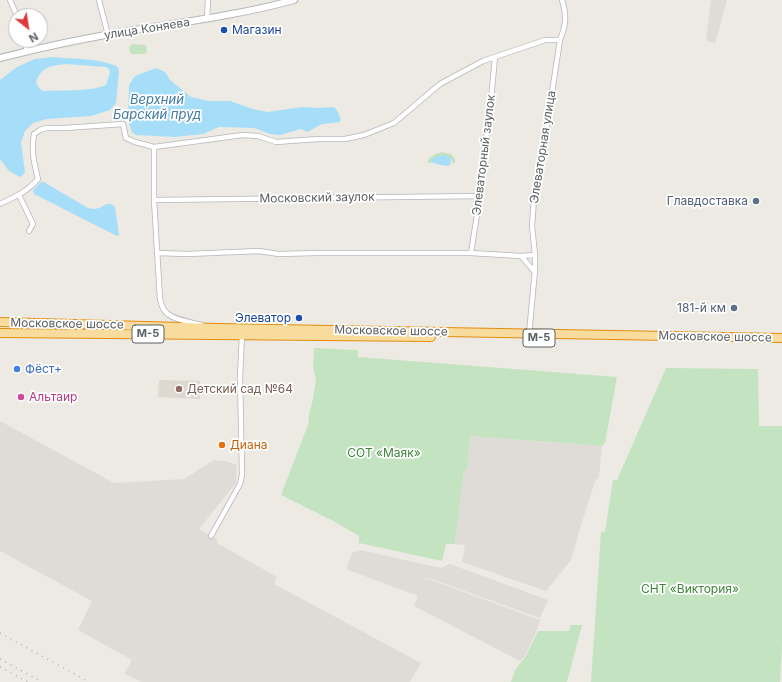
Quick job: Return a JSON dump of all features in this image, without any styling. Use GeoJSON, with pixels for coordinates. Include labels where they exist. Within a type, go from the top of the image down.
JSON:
{"type":"FeatureCollection","features":[{"type":"Feature","properties":{"kind":"highway","name":"Московское шоссе"},"geometry":{"type":"LineString","coordinates":[[0,322],[218,328],[782,338]]}},
{"type":"Feature","properties":{"kind":"highway","name":"Московское шоссе"},"geometry":{"type":"LineString","coordinates":[[0,333],[782,342]]}},
{"type":"Feature","properties":{"kind":"street"},"geometry":{"type":"LineString","coordinates":[[99,0],[108,35]]}},
{"type":"Feature","properties":{"kind":"street"},"geometry":{"type":"LineString","coordinates":[[207,19],[208,0]]}},
{"type":"Feature","properties":{"kind":"street","name":"улица Коняева"},"geometry":{"type":"LineString","coordinates":[[0,58],[54,44],[207,19],[294,0]]}},
{"type":"Feature","properties":{"kind":"street","name":"Элеваторная улица"},"geometry":{"type":"LineString","coordinates":[[529,334],[535,273],[532,226],[534,199],[539,178],[560,40],[566,25],[565,8],[562,0]]}},
{"type":"Feature","properties":{"kind":"street"},"geometry":{"type":"LineString","coordinates":[[0,204],[19,195],[31,187],[38,179],[32,146],[34,134],[46,128],[123,124],[126,138],[154,147],[243,135],[258,136],[276,142],[344,139],[364,135],[394,123],[440,84],[483,61],[545,40],[560,40]]}},
{"type":"Feature","properties":{"kind":"street","name":"Элеваторный заулок"},"geometry":{"type":"LineString","coordinates":[[471,253],[480,196],[495,57]]}},
{"type":"Feature","properties":{"kind":"street"},"geometry":{"type":"LineString","coordinates":[[154,147],[154,200],[157,253],[160,299],[164,311],[169,315],[182,320],[218,328]]}},
{"type":"Feature","properties":{"kind":"street"},"geometry":{"type":"LineString","coordinates":[[19,195],[33,224],[29,231]]}},
{"type":"Feature","properties":{"kind":"street","name":"Московский заулок"},"geometry":{"type":"LineString","coordinates":[[154,200],[480,196]]}},
{"type":"Feature","properties":{"kind":"street"},"geometry":{"type":"LineString","coordinates":[[157,253],[188,254],[259,251],[279,254],[471,253],[521,256],[535,255]]}},
{"type":"Feature","properties":{"kind":"street"},"geometry":{"type":"LineString","coordinates":[[521,256],[533,268],[535,273]]}},
{"type":"Feature","properties":{"kind":"street"},"geometry":{"type":"LineString","coordinates":[[211,536],[240,484],[242,475],[240,377],[242,336]]}},
{"type":"Feature","properties":{"kind":"shaded area"},"geometry":{"type":"Polygon","coordinates":[[[711,0],[727,0],[715,44],[706,40],[711,0]]]}},
{"type":"Feature","properties":{"kind":"shaded area","name":"Детский сад №64"},"geometry":{"type":"Polygon","coordinates":[[[159,380],[200,381],[200,399],[158,397],[159,380]]]}},
{"type":"Feature","properties":{"kind":"shaded area"},"geometry":{"type":"Polygon","coordinates":[[[0,421],[114,483],[184,479],[214,460],[225,461],[237,465],[236,483],[199,529],[218,540],[217,543],[277,577],[274,584],[421,663],[410,682],[142,682],[124,674],[132,660],[78,630],[92,601],[0,551],[0,421]]]}},
{"type":"Feature","properties":{"kind":"shaded area"},"geometry":{"type":"Polygon","coordinates":[[[470,436],[602,446],[599,477],[595,481],[571,560],[546,591],[462,562],[465,545],[455,544],[464,470],[467,470],[470,436]]]}},
{"type":"Feature","properties":{"kind":"shaded area"},"geometry":{"type":"Polygon","coordinates":[[[360,550],[441,568],[450,564],[548,600],[540,618],[426,577],[420,590],[426,578],[540,620],[525,656],[520,661],[414,606],[418,596],[346,569],[352,553],[360,550]]]}},
{"type":"Feature","properties":{"kind":"green space"},"geometry":{"type":"Polygon","coordinates":[[[132,44],[146,45],[147,52],[144,54],[132,54],[129,47],[132,44]]]}},
{"type":"Feature","properties":{"kind":"green space"},"geometry":{"type":"Polygon","coordinates":[[[442,152],[451,154],[455,159],[455,163],[452,163],[451,158],[431,160],[431,163],[428,163],[428,159],[435,154],[442,152]]]}},
{"type":"Feature","properties":{"kind":"green space","name":"СОТ «Маяк»"},"geometry":{"type":"Polygon","coordinates":[[[314,348],[358,350],[358,357],[617,377],[605,443],[602,446],[470,436],[467,470],[464,470],[455,544],[446,544],[442,561],[359,543],[359,536],[335,522],[281,495],[309,422],[308,418],[316,380],[313,368],[314,348]]]}},
{"type":"Feature","properties":{"kind":"green space","name":"СНТ «Виктория»"},"geometry":{"type":"Polygon","coordinates":[[[666,368],[758,369],[759,426],[782,426],[782,644],[780,682],[591,682],[601,532],[605,532],[613,480],[617,480],[666,368]]]}},
{"type":"Feature","properties":{"kind":"green space"},"geometry":{"type":"Polygon","coordinates":[[[571,625],[582,625],[567,682],[511,682],[515,670],[526,656],[538,631],[569,631],[571,625]]]}},
{"type":"Feature","properties":{"kind":"water"},"geometry":{"type":"Polygon","coordinates":[[[53,57],[87,59],[104,62],[118,67],[119,71],[116,103],[110,110],[91,116],[47,119],[33,123],[25,131],[21,143],[25,172],[20,177],[9,171],[0,159],[0,80],[17,67],[35,59],[53,57]],[[66,64],[56,65],[44,70],[36,82],[39,88],[43,91],[92,89],[106,85],[110,72],[106,67],[66,64]]]}},
{"type":"Feature","properties":{"kind":"water","name":"Верхний Барский пруд"},"geometry":{"type":"Polygon","coordinates":[[[156,68],[165,72],[170,80],[191,97],[209,101],[230,101],[267,112],[302,107],[334,107],[339,114],[340,122],[322,124],[307,132],[301,129],[280,135],[270,134],[254,128],[219,127],[203,134],[175,137],[136,135],[132,132],[128,121],[129,85],[135,76],[156,68]]]}},
{"type":"Feature","properties":{"kind":"water"},"geometry":{"type":"Polygon","coordinates":[[[445,155],[451,158],[450,165],[448,166],[431,162],[431,160],[437,156],[445,155]]]}},
{"type":"Feature","properties":{"kind":"water"},"geometry":{"type":"Polygon","coordinates":[[[42,181],[88,208],[95,209],[108,204],[115,207],[119,235],[117,236],[34,194],[33,190],[42,181]]]}},
{"type":"Feature","properties":{"kind":"railway"},"geometry":{"type":"LineString","coordinates":[[0,633],[89,682]]}},
{"type":"Feature","properties":{"kind":"railway"},"geometry":{"type":"LineString","coordinates":[[0,659],[42,682]]}},
{"type":"Feature","properties":{"kind":"railway"},"geometry":{"type":"LineString","coordinates":[[0,667],[28,682]]}},
{"type":"Feature","properties":{"kind":"place","name":"Магазин"},"geometry":{"type":"Point","coordinates":[224,30]}},
{"type":"Feature","properties":{"kind":"place","name":"Главдоставка"},"geometry":{"type":"Point","coordinates":[756,201]}},
{"type":"Feature","properties":{"kind":"place","name":"181-й км"},"geometry":{"type":"Point","coordinates":[734,308]}},
{"type":"Feature","properties":{"kind":"place","name":"Элеватор"},"geometry":{"type":"Point","coordinates":[299,318]}},
{"type":"Feature","properties":{"kind":"place","name":"Фёст+"},"geometry":{"type":"Point","coordinates":[17,369]}},
{"type":"Feature","properties":{"kind":"place","name":"Детский сад №64"},"geometry":{"type":"Point","coordinates":[179,389]}},
{"type":"Feature","properties":{"kind":"place","name":"Альтаир"},"geometry":{"type":"Point","coordinates":[21,397]}},
{"type":"Feature","properties":{"kind":"place","name":"Диана"},"geometry":{"type":"Point","coordinates":[222,445]}}]}
